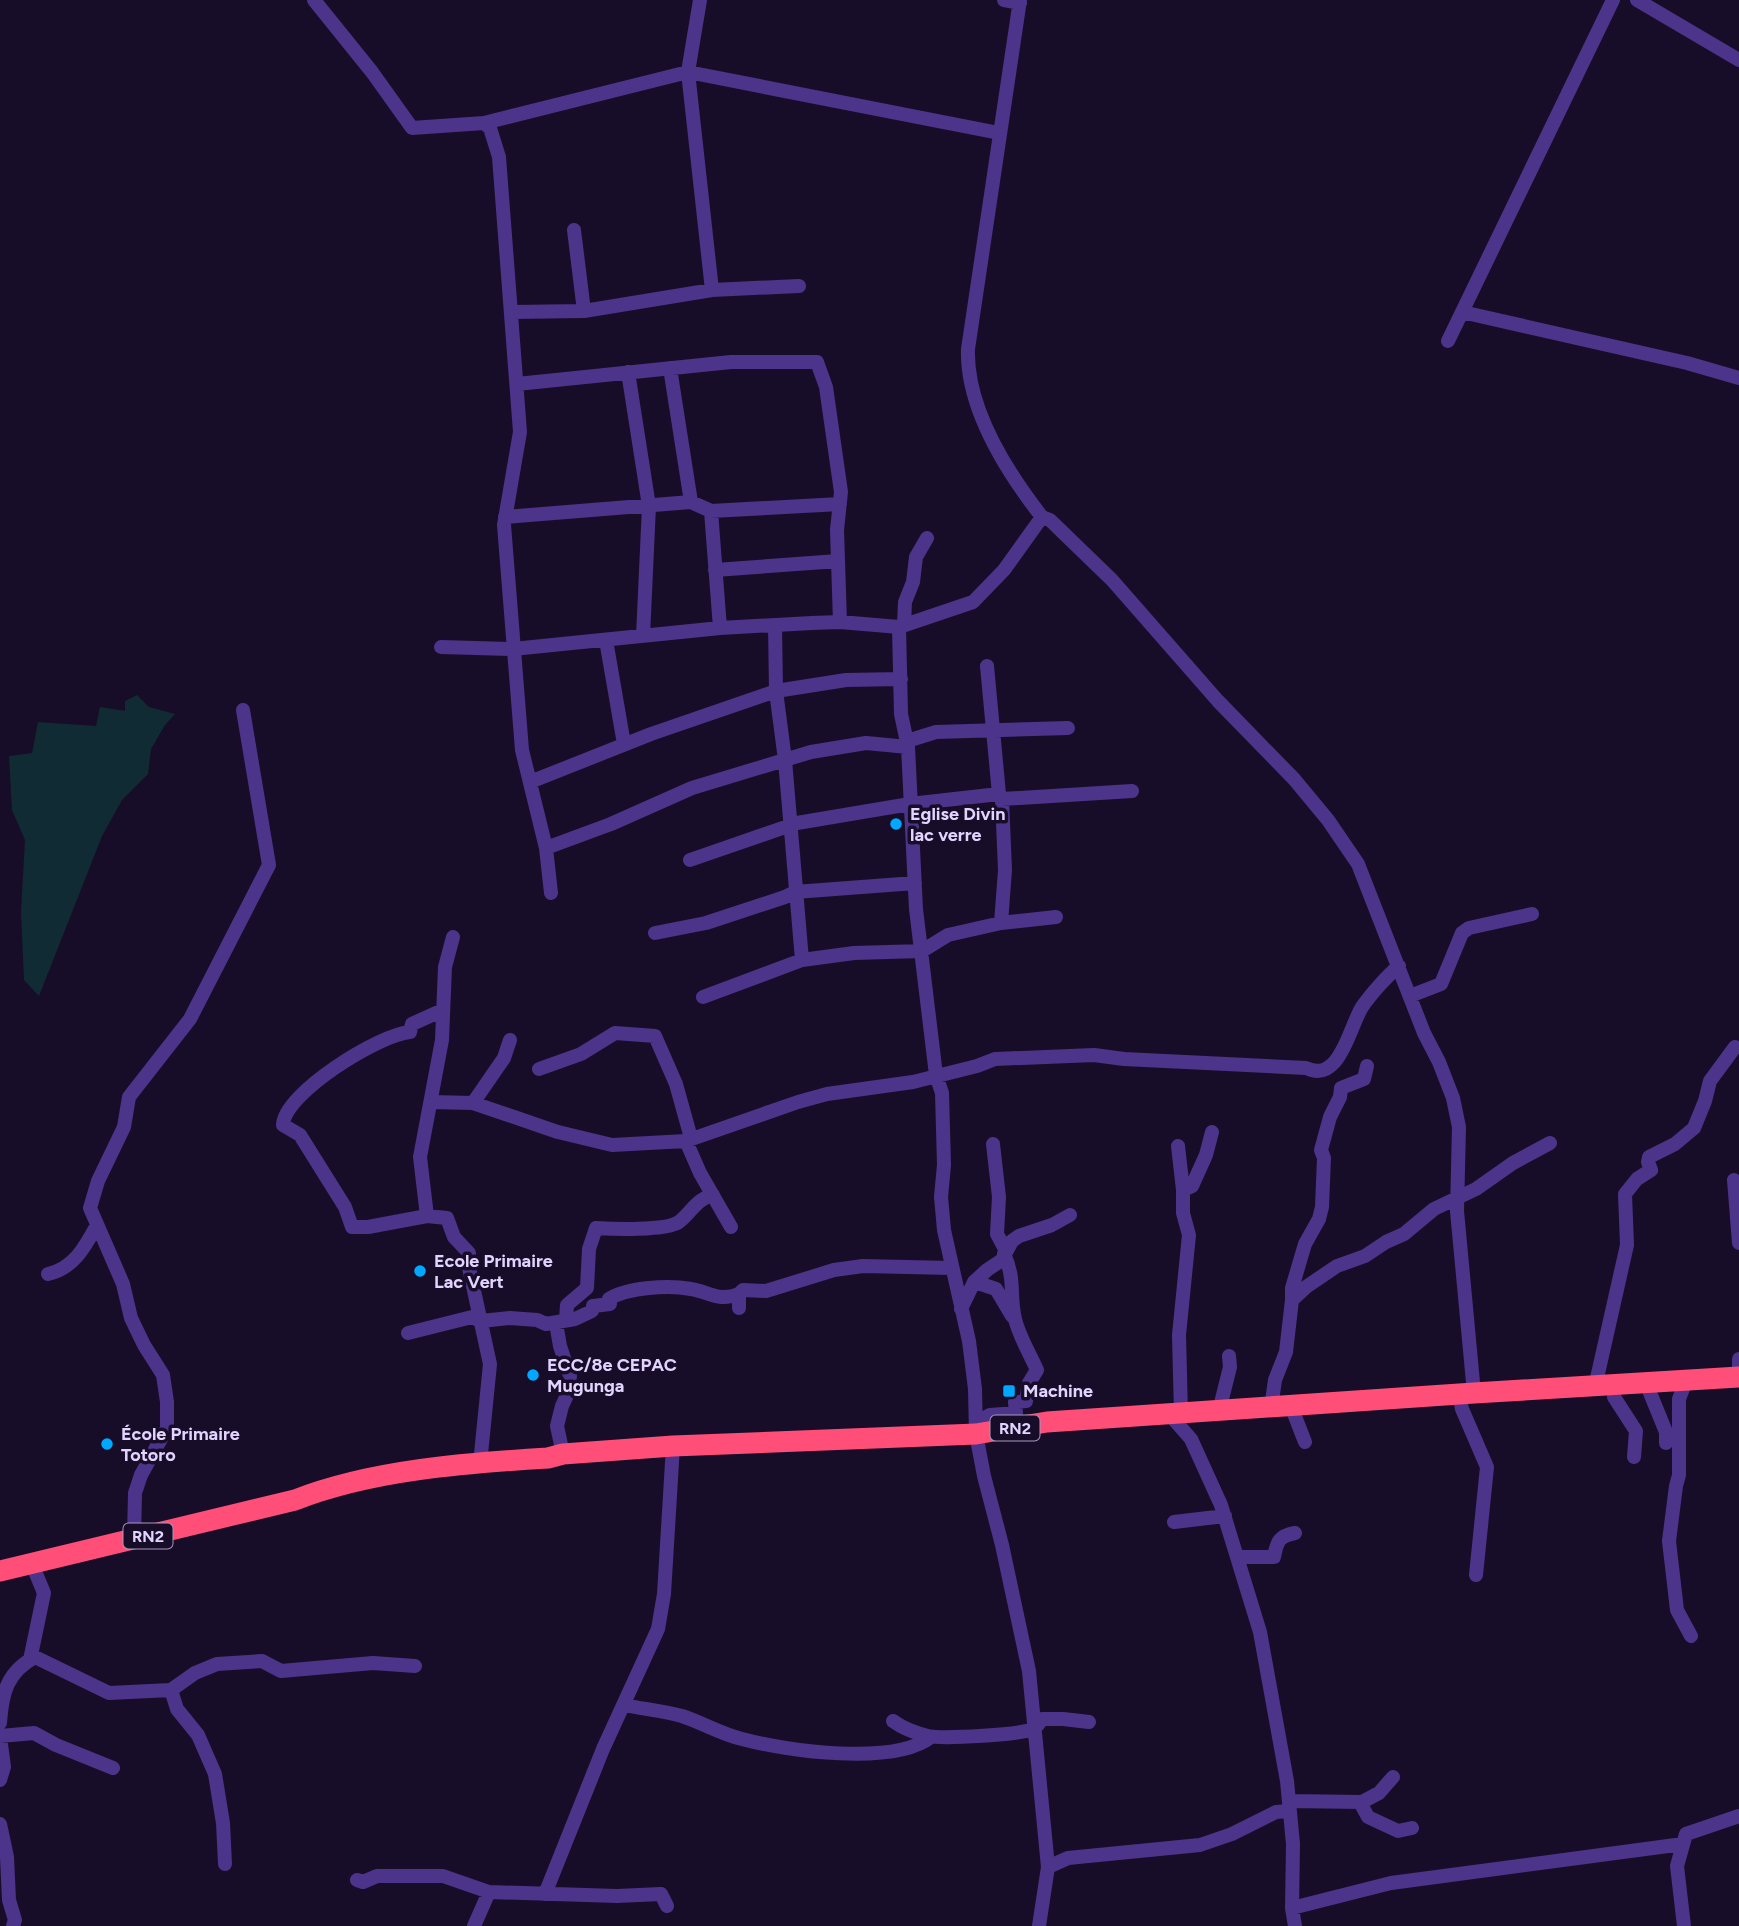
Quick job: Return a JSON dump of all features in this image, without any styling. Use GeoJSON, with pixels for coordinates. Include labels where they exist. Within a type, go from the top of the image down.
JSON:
{"type":"FeatureCollection","features":[{"type":"Feature","properties":{"kind":"highway","name":"RN2"},"geometry":{"type":"LineString","coordinates":[[0,1571],[295,1500],[327,1488],[406,1472],[548,1458],[563,1454],[1739,1376]]}},
{"type":"Feature","properties":{"kind":"street"},"geometry":{"type":"LineString","coordinates":[[314,0],[372,72],[412,128],[484,123],[688,72],[999,133]]}},
{"type":"Feature","properties":{"kind":"street"},"geometry":{"type":"LineString","coordinates":[[700,0],[688,72],[712,290]]}},
{"type":"Feature","properties":{"kind":"street"},"geometry":{"type":"LineString","coordinates":[[1004,0],[1020,1],[967,365],[981,412],[1009,473],[1042,517],[1050,520],[1112,580],[1218,701],[1294,779],[1328,820],[1358,864],[1424,1033],[1453,1098],[1459,1126],[1457,1198],[1466,1393],[1462,1409],[1487,1467],[1476,1575]]}},
{"type":"Feature","properties":{"kind":"street"},"geometry":{"type":"LineString","coordinates":[[1448,341],[1613,0]]}},
{"type":"Feature","properties":{"kind":"street"},"geometry":{"type":"LineString","coordinates":[[1637,0],[1739,60]]}},
{"type":"Feature","properties":{"kind":"street"},"geometry":{"type":"LineString","coordinates":[[484,123],[491,128],[499,157],[520,432],[505,517],[513,649],[522,750],[546,848],[551,893]]}},
{"type":"Feature","properties":{"kind":"street"},"geometry":{"type":"LineString","coordinates":[[574,230],[584,310]]}},
{"type":"Feature","properties":{"kind":"street"},"geometry":{"type":"LineString","coordinates":[[512,312],[584,310],[712,290],[799,286]]}},
{"type":"Feature","properties":{"kind":"street"},"geometry":{"type":"LineString","coordinates":[[1462,312],[1687,363],[1739,378]]}},
{"type":"Feature","properties":{"kind":"street"},"geometry":{"type":"LineString","coordinates":[[517,384],[731,362],[817,362],[826,387],[841,492],[837,530],[840,622]]}},
{"type":"Feature","properties":{"kind":"street"},"geometry":{"type":"LineString","coordinates":[[670,368],[691,502]]}},
{"type":"Feature","properties":{"kind":"street"},"geometry":{"type":"LineString","coordinates":[[628,372],[649,506],[643,636]]}},
{"type":"Feature","properties":{"kind":"street"},"geometry":{"type":"LineString","coordinates":[[505,517],[691,502],[710,511],[840,504]]}},
{"type":"Feature","properties":{"kind":"street"},"geometry":{"type":"LineString","coordinates":[[710,511],[720,628]]}},
{"type":"Feature","properties":{"kind":"street"},"geometry":{"type":"LineString","coordinates":[[441,647],[513,649],[720,628],[840,622],[902,626],[973,602],[1004,570],[1042,517]]}},
{"type":"Feature","properties":{"kind":"street"},"geometry":{"type":"LineString","coordinates":[[927,538],[916,557],[913,582],[905,602],[902,626],[901,714],[907,744],[909,804],[922,951],[936,1075],[942,1093],[944,1165],[941,1197],[951,1268],[969,1342],[977,1428],[1028,1671],[1048,1867],[1040,1926]]}},
{"type":"Feature","properties":{"kind":"street"},"geometry":{"type":"LineString","coordinates":[[715,570],[838,561]]}},
{"type":"Feature","properties":{"kind":"street"},"geometry":{"type":"LineString","coordinates":[[775,625],[776,691],[785,760],[802,960]]}},
{"type":"Feature","properties":{"kind":"street"},"geometry":{"type":"LineString","coordinates":[[606,640],[624,744]]}},
{"type":"Feature","properties":{"kind":"street"},"geometry":{"type":"LineString","coordinates":[[987,666],[1001,797],[1005,870],[1001,923]]}},
{"type":"Feature","properties":{"kind":"street"},"geometry":{"type":"LineString","coordinates":[[530,782],[624,744],[776,691],[846,680],[901,679]]}},
{"type":"Feature","properties":{"kind":"street"},"geometry":{"type":"LineString","coordinates":[[134,1539],[135,1493],[141,1475],[167,1428],[167,1402],[163,1375],[131,1318],[123,1284],[90,1208],[98,1181],[124,1127],[129,1097],[190,1019],[269,865],[243,710]]}},
{"type":"Feature","properties":{"kind":"street"},"geometry":{"type":"LineString","coordinates":[[546,848],[611,824],[692,788],[811,752],[866,743],[907,744],[936,732],[1068,728]]}},
{"type":"Feature","properties":{"kind":"street"},"geometry":{"type":"LineString","coordinates":[[690,860],[789,825],[909,804],[1132,791]]}},
{"type":"Feature","properties":{"kind":"street"},"geometry":{"type":"LineString","coordinates":[[655,933],[706,923],[795,892],[915,883]]}},
{"type":"Feature","properties":{"kind":"street"},"geometry":{"type":"LineString","coordinates":[[1410,996],[1441,984],[1462,933],[1469,928],[1532,914]]}},
{"type":"Feature","properties":{"kind":"street"},"geometry":{"type":"LineString","coordinates":[[703,997],[802,960],[854,953],[922,951],[948,935],[1001,923],[1056,917]]}},
{"type":"Feature","properties":{"kind":"street"},"geometry":{"type":"LineString","coordinates":[[427,1216],[420,1157],[442,1041],[444,967],[453,937]]}},
{"type":"Feature","properties":{"kind":"street"},"geometry":{"type":"LineString","coordinates":[[431,1102],[473,1103],[558,1132],[612,1146],[689,1140],[827,1094],[913,1082],[995,1059],[1094,1055],[1324,1071],[1336,1062],[1363,1007],[1388,975],[1399,967]]}},
{"type":"Feature","properties":{"kind":"street"},"geometry":{"type":"LineString","coordinates":[[443,1010],[412,1024],[410,1032],[391,1037],[311,1086],[293,1104],[283,1125],[300,1135],[345,1207],[352,1227],[368,1227],[427,1216],[447,1218],[454,1237],[469,1253],[468,1262],[490,1364],[480,1464]]}},
{"type":"Feature","properties":{"kind":"street"},"geometry":{"type":"LineString","coordinates":[[539,1069],[581,1054],[615,1033],[655,1036],[684,1107],[689,1140],[700,1173],[731,1227]]}},
{"type":"Feature","properties":{"kind":"street"},"geometry":{"type":"LineString","coordinates":[[473,1103],[504,1058],[510,1040]]}},
{"type":"Feature","properties":{"kind":"street"},"geometry":{"type":"LineString","coordinates":[[1634,1457],[1636,1432],[1605,1386],[1627,1245],[1625,1194],[1637,1179],[1651,1170],[1649,1157],[1675,1144],[1694,1128],[1710,1081],[1735,1047]]}},
{"type":"Feature","properties":{"kind":"street"},"geometry":{"type":"LineString","coordinates":[[1305,1442],[1281,1407],[1275,1380],[1286,1352],[1292,1288],[1301,1254],[1319,1219],[1322,1207],[1324,1158],[1321,1150],[1330,1117],[1340,1097],[1341,1088],[1364,1079],[1367,1066]]}},
{"type":"Feature","properties":{"kind":"street"},"geometry":{"type":"LineString","coordinates":[[1183,1189],[1192,1186],[1206,1155],[1212,1132]]}},
{"type":"Feature","properties":{"kind":"street"},"geometry":{"type":"LineString","coordinates":[[1292,1300],[1306,1287],[1338,1266],[1365,1256],[1404,1234],[1434,1209],[1476,1189],[1513,1163],[1550,1143]]}},
{"type":"Feature","properties":{"kind":"street"},"geometry":{"type":"LineString","coordinates":[[993,1144],[999,1197],[997,1234],[1012,1271],[1015,1320]]}},
{"type":"Feature","properties":{"kind":"street"},"geometry":{"type":"LineString","coordinates":[[1178,1146],[1183,1213],[1189,1235],[1179,1335],[1175,1414],[1191,1439],[1225,1516],[1260,1632],[1289,1806],[1295,1926]]}},
{"type":"Feature","properties":{"kind":"street"},"geometry":{"type":"LineString","coordinates":[[1734,1180],[1739,1243]]}},
{"type":"Feature","properties":{"kind":"street"},"geometry":{"type":"LineString","coordinates":[[563,1454],[557,1426],[568,1393],[570,1376],[560,1346],[561,1322],[567,1305],[587,1288],[589,1249],[596,1228],[668,1226],[679,1222],[704,1197],[713,1195]]}},
{"type":"Feature","properties":{"kind":"street"},"geometry":{"type":"LineString","coordinates":[[961,1309],[975,1282],[1002,1260],[1012,1241],[1070,1215]]}},
{"type":"Feature","properties":{"kind":"street"},"geometry":{"type":"LineString","coordinates":[[48,1274],[58,1272],[80,1255],[97,1225]]}},
{"type":"Feature","properties":{"kind":"street"},"geometry":{"type":"LineString","coordinates":[[408,1333],[472,1317],[481,1321],[510,1318],[537,1320],[546,1324],[561,1322],[592,1311],[593,1306],[610,1304],[609,1299],[625,1291],[673,1287],[739,1301],[743,1290],[766,1292],[834,1270],[899,1266],[951,1268]]}},
{"type":"Feature","properties":{"kind":"street"},"geometry":{"type":"LineString","coordinates":[[975,1282],[996,1289],[1015,1320],[1037,1370],[1029,1383],[1026,1401],[1015,1402],[1016,1413],[990,1415],[977,1428]]}},
{"type":"Feature","properties":{"kind":"street"},"geometry":{"type":"LineString","coordinates":[[1219,1411],[1230,1367],[1229,1356]]}},
{"type":"Feature","properties":{"kind":"street"},"geometry":{"type":"LineString","coordinates":[[1739,1359],[1739,1376]]}},
{"type":"Feature","properties":{"kind":"street"},"geometry":{"type":"LineString","coordinates":[[1686,1381],[1679,1399],[1679,1475],[1669,1541],[1677,1609],[1691,1636]]}},
{"type":"Feature","properties":{"kind":"street"},"geometry":{"type":"LineString","coordinates":[[1646,1383],[1666,1432],[1667,1443]]}},
{"type":"Feature","properties":{"kind":"street"},"geometry":{"type":"LineString","coordinates":[[545,1894],[603,1749],[659,1629],[664,1594],[673,1446]]}},
{"type":"Feature","properties":{"kind":"street"},"geometry":{"type":"LineString","coordinates":[[1174,1522],[1225,1516]]}},
{"type":"Feature","properties":{"kind":"street"},"geometry":{"type":"LineString","coordinates":[[1237,1557],[1274,1557],[1279,1539],[1295,1534]]}},
{"type":"Feature","properties":{"kind":"street"},"geometry":{"type":"LineString","coordinates":[[30,1660],[44,1593],[32,1564]]}},
{"type":"Feature","properties":{"kind":"street"},"geometry":{"type":"LineString","coordinates":[[0,1723],[8,1680],[23,1663],[35,1657],[109,1693],[171,1690],[194,1673],[217,1664],[262,1661],[281,1671],[373,1663],[415,1666]]}},
{"type":"Feature","properties":{"kind":"street"},"geometry":{"type":"LineString","coordinates":[[171,1690],[177,1709],[198,1735],[215,1774],[223,1823],[225,1864]]}},
{"type":"Feature","properties":{"kind":"street"},"geometry":{"type":"LineString","coordinates":[[624,1705],[682,1716],[740,1739],[777,1747],[871,1753],[919,1746],[930,1737]]}},
{"type":"Feature","properties":{"kind":"street"},"geometry":{"type":"LineString","coordinates":[[893,1721],[904,1730],[930,1737],[985,1737],[1034,1728],[1042,1719],[1051,1718],[1089,1722]]}},
{"type":"Feature","properties":{"kind":"street"},"geometry":{"type":"LineString","coordinates":[[0,1780],[4,1767],[0,1737],[34,1733],[113,1768]]}},
{"type":"Feature","properties":{"kind":"street"},"geometry":{"type":"LineString","coordinates":[[1048,1867],[1068,1858],[1200,1844],[1232,1834],[1289,1806],[1362,1802],[1379,1793],[1393,1777]]}},
{"type":"Feature","properties":{"kind":"street"},"geometry":{"type":"LineString","coordinates":[[1362,1802],[1368,1817],[1398,1831],[1412,1828]]}},
{"type":"Feature","properties":{"kind":"street"},"geometry":{"type":"LineString","coordinates":[[1684,1926],[1677,1866],[1686,1834],[1739,1815]]}},
{"type":"Feature","properties":{"kind":"street"},"geometry":{"type":"LineString","coordinates":[[0,1824],[7,1857],[9,1900],[15,1920],[13,1926]]}},
{"type":"Feature","properties":{"kind":"street"},"geometry":{"type":"LineString","coordinates":[[1292,1908],[1391,1883],[1683,1844]]}},
{"type":"Feature","properties":{"kind":"street"},"geometry":{"type":"LineString","coordinates":[[358,1880],[363,1882],[377,1876],[443,1876],[489,1892],[661,1894],[667,1906]]}},
{"type":"Feature","properties":{"kind":"street"},"geometry":{"type":"LineString","coordinates":[[474,1926],[489,1892]]}},
{"type":"Feature","properties":{"kind":"shaded area"},"geometry":{"type":"Polygon","coordinates":[[[137,695],[149,707],[175,714],[151,749],[148,774],[122,800],[102,836],[39,996],[24,980],[21,912],[25,840],[12,810],[9,756],[32,753],[38,722],[96,726],[100,707],[125,711],[125,701],[137,695]]]}},
{"type":"Feature","properties":{"kind":"place","name":"Eglise Divin lac verre"},"geometry":{"type":"Point","coordinates":[896,824]}},
{"type":"Feature","properties":{"kind":"place","name":"Ecole Primaire Lac Vert"},"geometry":{"type":"Point","coordinates":[420,1271]}},
{"type":"Feature","properties":{"kind":"place","name":"ECC/8e CEPAC Mugunga"},"geometry":{"type":"Point","coordinates":[533,1375]}},
{"type":"Feature","properties":{"kind":"place","name":"Machine"},"geometry":{"type":"Point","coordinates":[1009,1391]}},
{"type":"Feature","properties":{"kind":"place","name":"École Primaire Totoro"},"geometry":{"type":"Point","coordinates":[107,1444]}}]}
